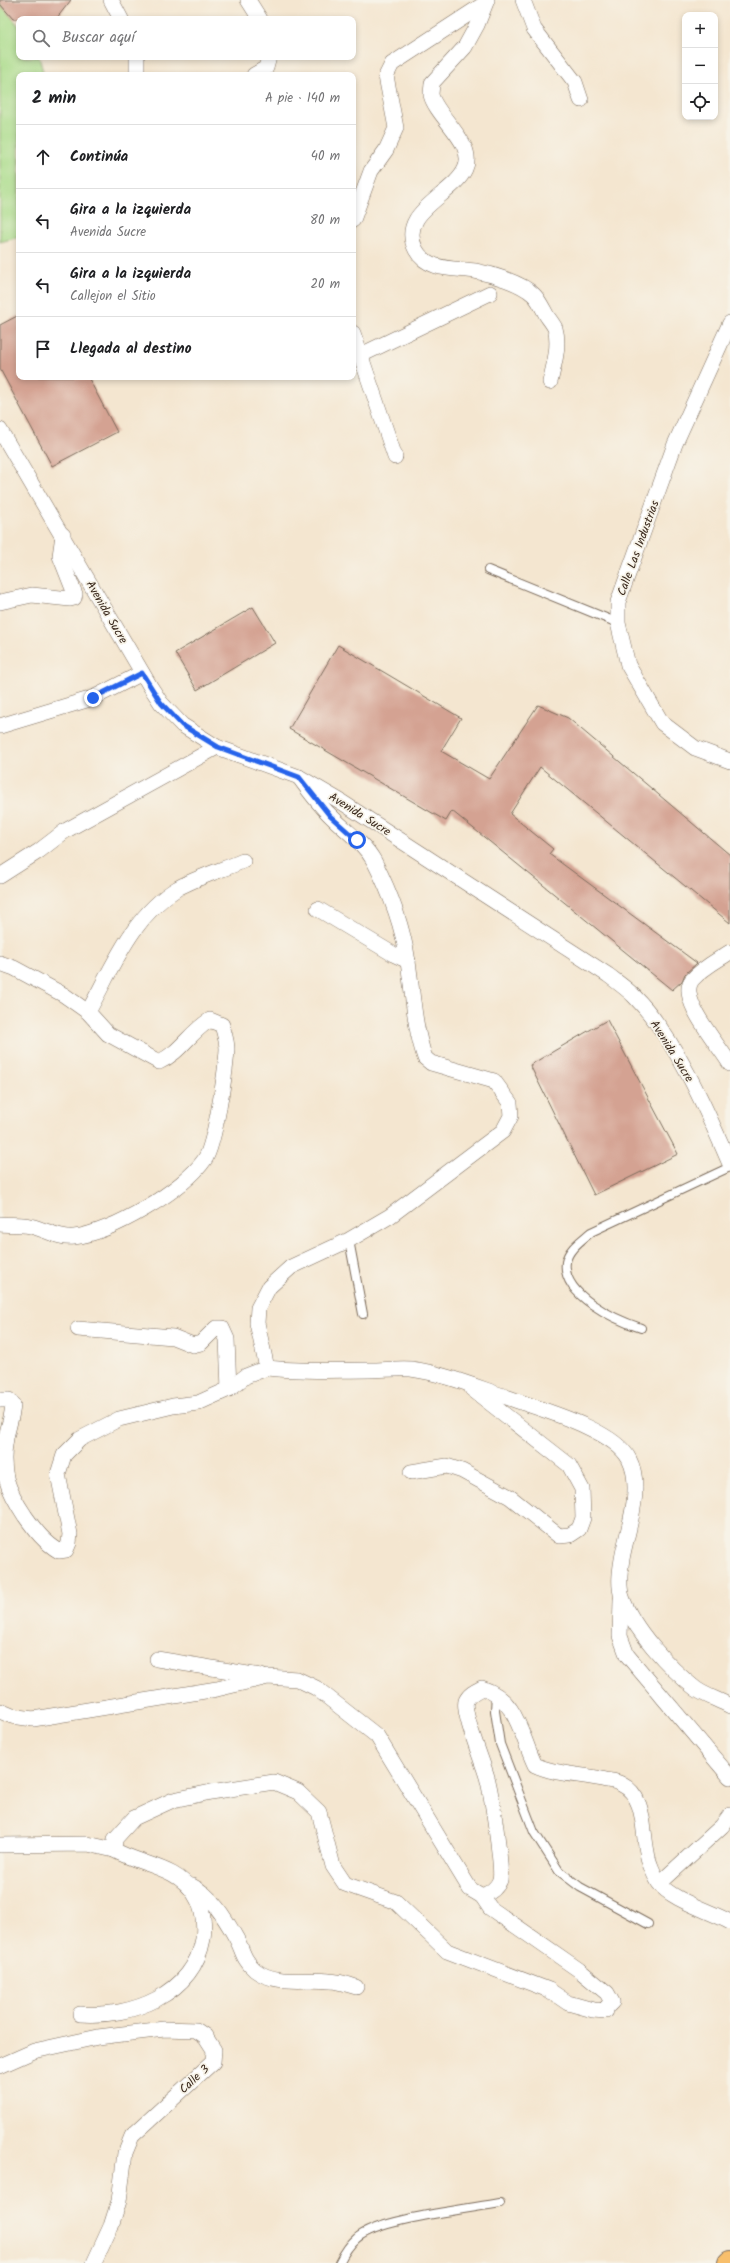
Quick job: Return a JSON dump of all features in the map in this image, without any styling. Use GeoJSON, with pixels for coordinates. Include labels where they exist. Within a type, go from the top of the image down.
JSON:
{"type":"FeatureCollection","features":[{"type":"Feature","properties":{"kind":"street"},"geometry":{"type":"LineString","coordinates":[[111,0],[119,16]]}},
{"type":"Feature","properties":{"kind":"street"},"geometry":{"type":"LineString","coordinates":[[248,0],[258,16]]}},
{"type":"Feature","properties":{"kind":"street"},"geometry":{"type":"LineString","coordinates":[[523,0],[534,29],[575,82],[581,100]]}},
{"type":"Feature","properties":{"kind":"street"},"geometry":{"type":"LineString","coordinates":[[356,212],[371,171],[386,150],[396,128],[386,76],[392,64],[486,2]]}},
{"type":"Feature","properties":{"kind":"street"},"geometry":{"type":"LineString","coordinates":[[486,2],[477,25],[465,47],[432,83],[431,94],[441,114],[466,150],[466,168],[457,180],[430,203],[416,218],[412,242],[417,252],[428,263],[445,268],[476,271],[498,276],[533,295],[554,328],[556,351],[550,382]]}},
{"type":"Feature","properties":{"kind":"street"},"geometry":{"type":"LineString","coordinates":[[137,60],[137,72]]}},
{"type":"Feature","properties":{"kind":"street"},"geometry":{"type":"LineString","coordinates":[[259,72],[266,68],[268,60]]}},
{"type":"Feature","properties":{"kind":"street"},"geometry":{"type":"LineString","coordinates":[[361,355],[490,293]]}},
{"type":"Feature","properties":{"kind":"street","name":"Calle Las Industrias"},"geometry":{"type":"LineString","coordinates":[[730,322],[675,444],[618,602],[618,623],[628,665],[662,723],[695,748],[730,761]]}},
{"type":"Feature","properties":{"kind":"street"},"geometry":{"type":"LineString","coordinates":[[356,341],[395,456]]}},
{"type":"Feature","properties":{"kind":"street","name":"Avenida Sucre"},"geometry":{"type":"LineString","coordinates":[[0,430],[63,535],[142,673],[161,703],[182,725],[218,747],[299,777],[340,801],[462,878],[608,975],[634,996],[659,1027],[694,1086],[730,1165]]}},
{"type":"Feature","properties":{"kind":"street"},"geometry":{"type":"LineString","coordinates":[[0,602],[32,595],[70,599],[74,598],[75,594],[60,556],[63,535]]}},
{"type":"Feature","properties":{"kind":"street"},"geometry":{"type":"LineString","coordinates":[[0,726],[93,698],[142,673]]}},
{"type":"Feature","properties":{"kind":"street"},"geometry":{"type":"LineString","coordinates":[[0,876],[39,851],[65,831],[218,747]]}},
{"type":"Feature","properties":{"kind":"street"},"geometry":{"type":"LineString","coordinates":[[267,1368],[257,1323],[258,1308],[269,1287],[291,1267],[349,1240],[390,1216],[503,1132],[512,1116],[510,1103],[494,1081],[431,1063],[425,1058],[413,1007],[408,961],[398,916],[373,860],[357,840],[321,806],[299,777]]}},
{"type":"Feature","properties":{"kind":"street"},"geometry":{"type":"LineString","coordinates":[[88,1012],[129,934],[149,912],[179,888],[243,861]]}},
{"type":"Feature","properties":{"kind":"street"},"geometry":{"type":"LineString","coordinates":[[318,909],[393,954],[408,961]]}},
{"type":"Feature","properties":{"kind":"street"},"geometry":{"type":"LineString","coordinates":[[730,952],[692,980],[688,994],[693,1008],[730,1064]]}},
{"type":"Feature","properties":{"kind":"street"},"geometry":{"type":"LineString","coordinates":[[0,963],[14,968],[64,995],[88,1012],[108,1034],[159,1062],[168,1058],[187,1042],[199,1027],[210,1020],[222,1026],[227,1048],[215,1127],[206,1158],[193,1173],[168,1193],[106,1229],[73,1238],[61,1236],[30,1226],[0,1224]]}},
{"type":"Feature","properties":{"kind":"street"},"geometry":{"type":"LineString","coordinates":[[78,1329],[173,1338],[193,1345],[201,1343],[216,1328],[222,1328],[227,1339],[229,1389]]}},
{"type":"Feature","properties":{"kind":"street"},"geometry":{"type":"LineString","coordinates":[[0,1400],[9,1400],[13,1405],[6,1438],[4,1465],[10,1494],[33,1527],[47,1543],[59,1551],[66,1550],[69,1544],[70,1534],[58,1474],[64,1456],[80,1439],[119,1420],[173,1406],[198,1403],[229,1389],[246,1376],[267,1368],[295,1371],[410,1369],[458,1379],[509,1398],[554,1412],[613,1442],[629,1458],[633,1475],[635,1506],[622,1560],[620,1578],[620,1636],[627,1655],[730,1777]]}},
{"type":"Feature","properties":{"kind":"street"},"geometry":{"type":"LineString","coordinates":[[411,1472],[447,1466],[462,1471],[510,1497],[558,1536],[570,1535],[579,1529],[583,1518],[582,1489],[569,1465],[458,1379]]}},
{"type":"Feature","properties":{"kind":"street"},"geometry":{"type":"LineString","coordinates":[[621,1595],[630,1615],[641,1632],[669,1664],[697,1689],[730,1706]]}},
{"type":"Feature","properties":{"kind":"street"},"geometry":{"type":"LineString","coordinates":[[114,1850],[115,1839],[134,1818],[173,1800],[210,1792],[274,1782],[298,1792],[319,1812],[333,1866],[345,1884],[396,1902],[447,1951],[549,1990],[568,2003],[593,2010],[606,2011],[606,2008],[612,2002],[607,1993],[579,1970],[490,1908],[482,1896],[470,1889],[377,1736],[316,1688],[298,1679],[268,1677],[157,1659]]}},
{"type":"Feature","properties":{"kind":"street"},"geometry":{"type":"LineString","coordinates":[[0,1711],[12,1716],[33,1719],[217,1689],[268,1677]]}},
{"type":"Feature","properties":{"kind":"street"},"geometry":{"type":"LineString","coordinates":[[482,1896],[494,1889],[500,1879],[499,1851],[487,1776],[466,1714],[466,1702],[472,1694],[482,1688],[496,1692],[506,1702],[516,1717],[535,1764],[545,1769],[586,1775],[621,1784],[634,1794],[642,1817],[647,1853],[660,1883],[670,1892],[692,1906],[712,1912],[730,1922]]}},
{"type":"Feature","properties":{"kind":"street"},"geometry":{"type":"LineString","coordinates":[[660,1883],[722,1826],[730,1815]]}},
{"type":"Feature","properties":{"kind":"street"},"geometry":{"type":"LineString","coordinates":[[0,1845],[88,1844],[114,1850],[123,1855],[153,1864],[196,1888],[213,1903],[236,1937],[243,1957],[255,1970],[270,1978],[284,1981],[303,1979],[330,1981],[356,1987]]}},
{"type":"Feature","properties":{"kind":"street"},"geometry":{"type":"LineString","coordinates":[[80,2014],[100,2016],[123,2012],[153,2001],[173,1988],[188,1974],[201,1949],[205,1926],[196,1895],[185,1883]]}},
{"type":"Feature","properties":{"kind":"street","name":"Calle 3"},"geometry":{"type":"LineString","coordinates":[[0,2066],[34,2051],[98,2037],[164,2029],[196,2030],[205,2036],[214,2050],[213,2062],[132,2136],[125,2153],[119,2202],[111,2226],[94,2263]]}},
{"type":"Feature","properties":{"kind":"lane"},"geometry":{"type":"LineString","coordinates":[[488,570],[618,623]]}},
{"type":"Feature","properties":{"kind":"lane"},"geometry":{"type":"LineString","coordinates":[[641,1328],[619,1321],[584,1299],[569,1281],[566,1262],[572,1248],[591,1232],[730,1165]]}},
{"type":"Feature","properties":{"kind":"lane"},"geometry":{"type":"LineString","coordinates":[[349,1240],[363,1314]]}},
{"type":"Feature","properties":{"kind":"lane"},"geometry":{"type":"LineString","coordinates":[[496,1692],[495,1711],[500,1744],[534,1832],[559,1871],[580,1887],[648,1924]]}},
{"type":"Feature","properties":{"kind":"lane"},"geometry":{"type":"LineString","coordinates":[[339,2263],[357,2238],[375,2227],[394,2222],[500,2203]]}},
{"type":"Feature","properties":{"kind":"green space"},"geometry":{"type":"Polygon","coordinates":[[[0,4],[16,23],[16,60],[40,60],[43,72],[16,72],[16,238],[0,242],[0,4]]]}},
{"type":"Feature","properties":{"kind":"building"},"geometry":{"type":"Polygon","coordinates":[[[0,0],[71,0],[58,16],[16,16],[16,19],[13,19],[0,4],[0,0]]]}},
{"type":"Feature","properties":{"kind":"building"},"geometry":{"type":"Polygon","coordinates":[[[16,317],[16,380],[90,380],[117,432],[52,466],[0,369],[0,325],[16,317]]]}},
{"type":"Feature","properties":{"kind":"building"},"geometry":{"type":"Polygon","coordinates":[[[253,607],[275,643],[197,690],[175,653],[253,607]]]}},
{"type":"Feature","properties":{"kind":"building"},"geometry":{"type":"Polygon","coordinates":[[[338,645],[461,718],[441,751],[489,779],[538,705],[568,718],[730,855],[730,923],[540,767],[510,814],[553,849],[549,854],[697,963],[685,974],[682,981],[672,990],[452,811],[446,821],[289,729],[338,645]]]}},
{"type":"Feature","properties":{"kind":"building"},"geometry":{"type":"Polygon","coordinates":[[[607,1020],[678,1154],[594,1195],[530,1065],[607,1020]]]}},
{"type":"Feature","properties":{"kind":"route"},"geometry":{"type":"LineString","coordinates":[[93,698],[142,673],[161,703],[182,725],[218,747],[260,761],[299,777],[330,816],[357,840]]}}]}
